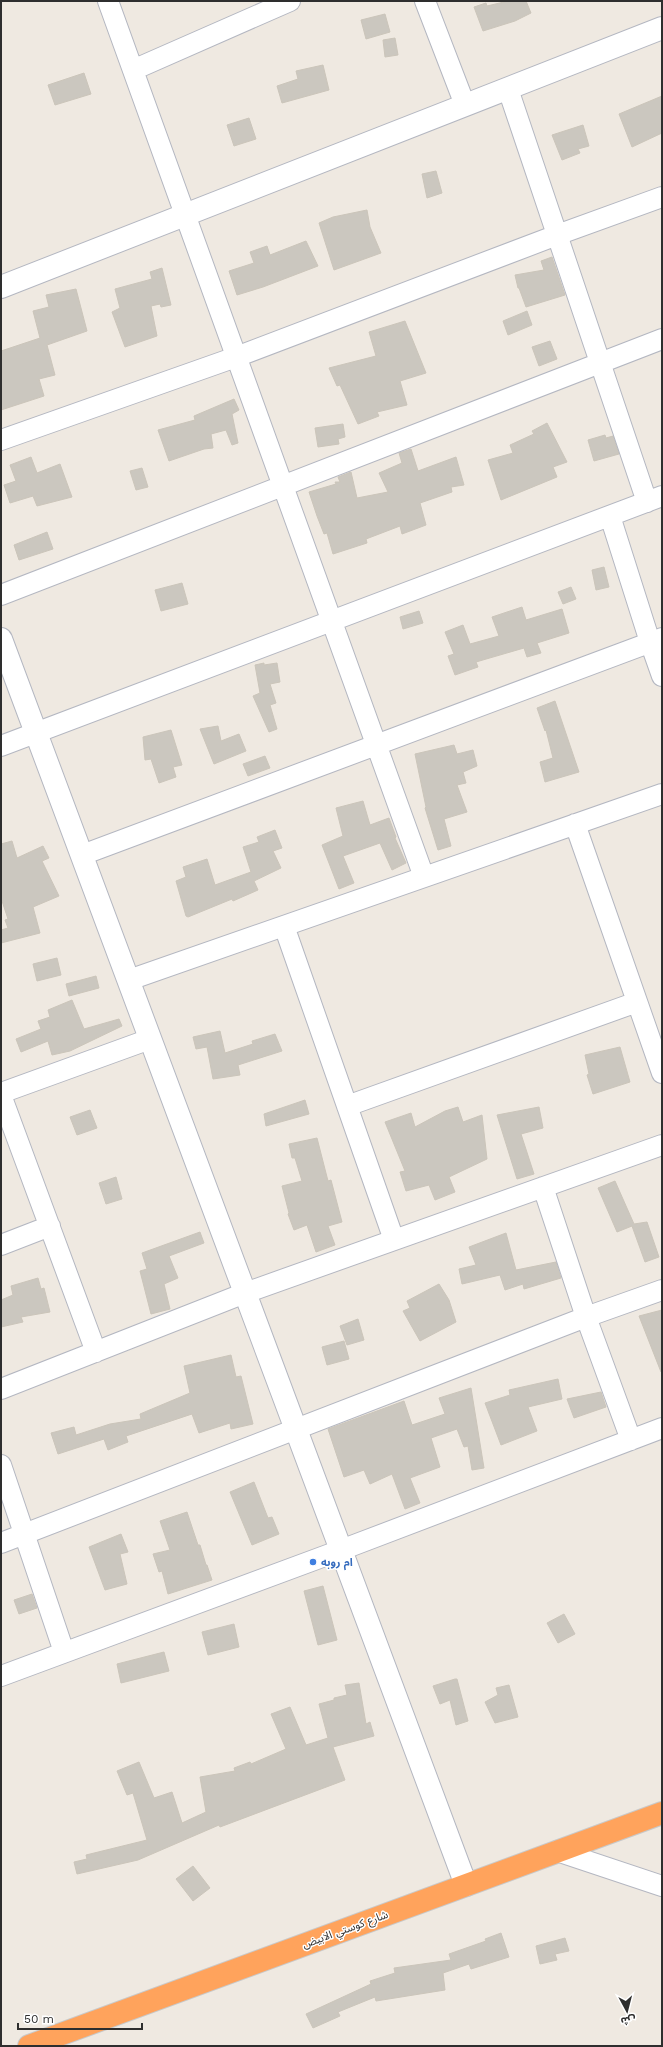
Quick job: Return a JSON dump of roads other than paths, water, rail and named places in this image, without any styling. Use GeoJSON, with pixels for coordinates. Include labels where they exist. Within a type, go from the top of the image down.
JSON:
{"type":"FeatureCollection","features":[{"type":"Feature","properties":{"kind":"highway","name":"شارع كوستي الابيض"},"geometry":{"type":"LineString","coordinates":[[29,2046],[662,1813]]}},
{"type":"Feature","properties":{"kind":"main road"},"geometry":{"type":"LineString","coordinates":[[1,287],[662,28]]}},
{"type":"Feature","properties":{"kind":"main road"},"geometry":{"type":"LineString","coordinates":[[1,639],[466,1885]]}},
{"type":"Feature","properties":{"kind":"street"},"geometry":{"type":"LineString","coordinates":[[108,1],[424,877]]}},
{"type":"Feature","properties":{"kind":"street"},"geometry":{"type":"LineString","coordinates":[[133,70],[290,1]]}},
{"type":"Feature","properties":{"kind":"street"},"geometry":{"type":"LineString","coordinates":[[425,1],[465,105]]}},
{"type":"Feature","properties":{"kind":"street"},"geometry":{"type":"LineString","coordinates":[[1,746],[654,499],[600,362],[508,89]]}},
{"type":"Feature","properties":{"kind":"street"},"geometry":{"type":"LineString","coordinates":[[1,440],[236,356],[662,197]]}},
{"type":"Feature","properties":{"kind":"street"},"geometry":{"type":"LineString","coordinates":[[1,595],[662,339]]}},
{"type":"Feature","properties":{"kind":"street"},"geometry":{"type":"LineString","coordinates":[[610,516],[656,640],[662,676]]}},
{"type":"Feature","properties":{"kind":"street"},"geometry":{"type":"LineString","coordinates":[[82,855],[656,640]]}},
{"type":"Feature","properties":{"kind":"street"},"geometry":{"type":"LineString","coordinates":[[129,980],[662,794]]}},
{"type":"Feature","properties":{"kind":"street"},"geometry":{"type":"LineString","coordinates":[[574,824],[662,1072]]}},
{"type":"Feature","properties":{"kind":"street"},"geometry":{"type":"LineString","coordinates":[[284,926],[394,1240]]}},
{"type":"Feature","properties":{"kind":"street"},"geometry":{"type":"LineString","coordinates":[[347,1106],[637,1002]]}},
{"type":"Feature","properties":{"kind":"street"},"geometry":{"type":"LineString","coordinates":[[96,1352],[1,1094],[150,1039]]}},
{"type":"Feature","properties":{"kind":"street"},"geometry":{"type":"LineString","coordinates":[[1,1389],[245,1293],[662,1145]]}},
{"type":"Feature","properties":{"kind":"street"},"geometry":{"type":"LineString","coordinates":[[543,1187],[586,1317],[631,1440]]}},
{"type":"Feature","properties":{"kind":"street"},"geometry":{"type":"LineString","coordinates":[[1,1245],[50,1226]]}},
{"type":"Feature","properties":{"kind":"street"},"geometry":{"type":"LineString","coordinates":[[1,1543],[586,1317],[662,1290]]}},
{"type":"Feature","properties":{"kind":"street"},"geometry":{"type":"LineString","coordinates":[[1,1676],[341,1550],[662,1428]]}},
{"type":"Feature","properties":{"kind":"street"},"geometry":{"type":"LineString","coordinates":[[1,1465],[64,1652]]}},
{"type":"Feature","properties":{"kind":"street"},"geometry":{"type":"LineString","coordinates":[[557,1851],[662,1886]]}},
{"type":"Feature","properties":{"kind":"place","name":"ام روبه"},"geometry":{"type":"Point","coordinates":[313,1562]}}]}
